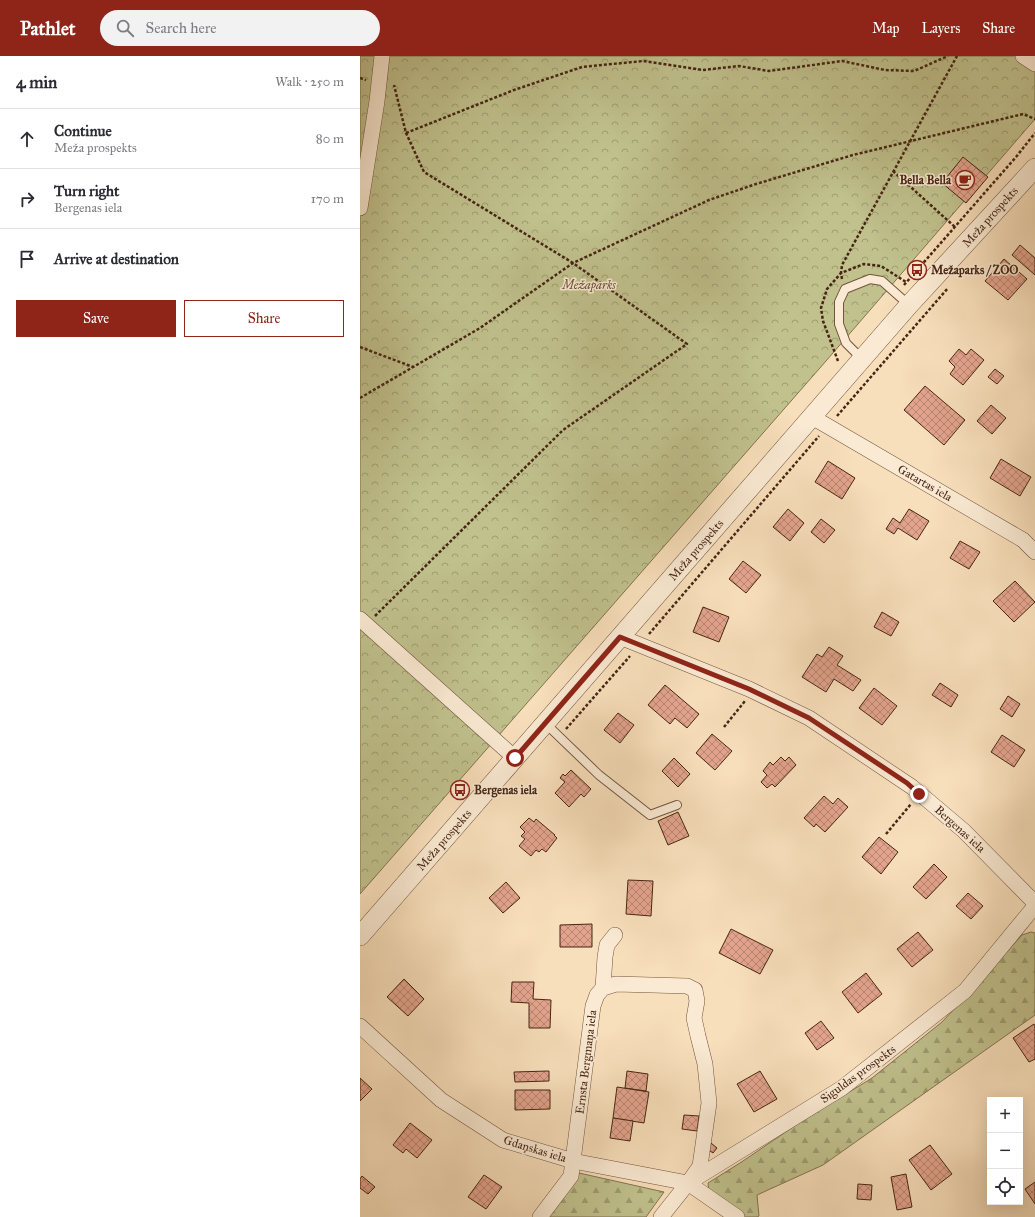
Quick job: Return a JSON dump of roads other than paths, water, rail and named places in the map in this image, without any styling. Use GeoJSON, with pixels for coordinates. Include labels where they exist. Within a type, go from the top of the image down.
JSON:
{"type":"FeatureCollection","features":[{"type":"Feature","properties":{"kind":"street"},"geometry":{"type":"LineString","coordinates":[[360,208],[377,101],[382,56]]}},
{"type":"Feature","properties":{"kind":"street"},"geometry":{"type":"LineString","coordinates":[[1023,56],[1035,64]]}},
{"type":"Feature","properties":{"kind":"street","name":"Meža prospekts"},"geometry":{"type":"LineString","coordinates":[[360,936],[620,637],[820,422],[856,353],[903,300],[1035,168]]}},
{"type":"Feature","properties":{"kind":"street","name":"Gatartas iela"},"geometry":{"type":"LineString","coordinates":[[820,422],[1023,540],[1035,552]]}},
{"type":"Feature","properties":{"kind":"street"},"geometry":{"type":"LineString","coordinates":[[363,622],[515,758]]}},
{"type":"Feature","properties":{"kind":"street","name":"Bergenas iela"},"geometry":{"type":"LineString","coordinates":[[620,637],[638,651],[749,689],[809,718],[912,787],[964,831],[1035,905]]}},
{"type":"Feature","properties":{"kind":"street","name":"Siguldas prospekts"},"geometry":{"type":"LineString","coordinates":[[661,1217],[688,1183],[842,1088],[965,991],[1035,905]]}},
{"type":"Feature","properties":{"kind":"street"},"geometry":{"type":"LineString","coordinates":[[615,935],[607,945],[603,988],[616,984],[686,986],[695,990],[697,1001],[694,1018],[705,1064],[709,1103],[700,1166],[688,1183]]}},
{"type":"Feature","properties":{"kind":"street","name":"Ernsta Bergmaņa iela"},"geometry":{"type":"LineString","coordinates":[[540,1217],[571,1176],[593,1006],[597,995],[603,988]]}},
{"type":"Feature","properties":{"kind":"street","name":"Gdaņskas iela"},"geometry":{"type":"LineString","coordinates":[[360,1026],[441,1100],[503,1140],[574,1161],[688,1183],[737,1217]]}},
{"type":"Feature","properties":{"kind":"lane"},"geometry":{"type":"LineString","coordinates":[[856,353],[846,343],[839,324],[839,302],[845,289],[870,279],[882,280],[903,300]]}},
{"type":"Feature","properties":{"kind":"lane"},"geometry":{"type":"LineString","coordinates":[[545,723],[598,775],[650,815],[677,805]]}},
{"type":"Feature","properties":{"kind":"place","name":"Bella Bella"},"geometry":{"type":"Point","coordinates":[965,180]}},
{"type":"Feature","properties":{"kind":"place","name":"Mežaparks / ZOO"},"geometry":{"type":"Point","coordinates":[917,270]}},
{"type":"Feature","properties":{"kind":"place","name":"Bergenas iela"},"geometry":{"type":"Point","coordinates":[460,790]}},
{"type":"Feature","properties":{"kind":"park label","name":"Mežaparks"},"geometry":{"type":"Point","coordinates":[589,285]}}]}
